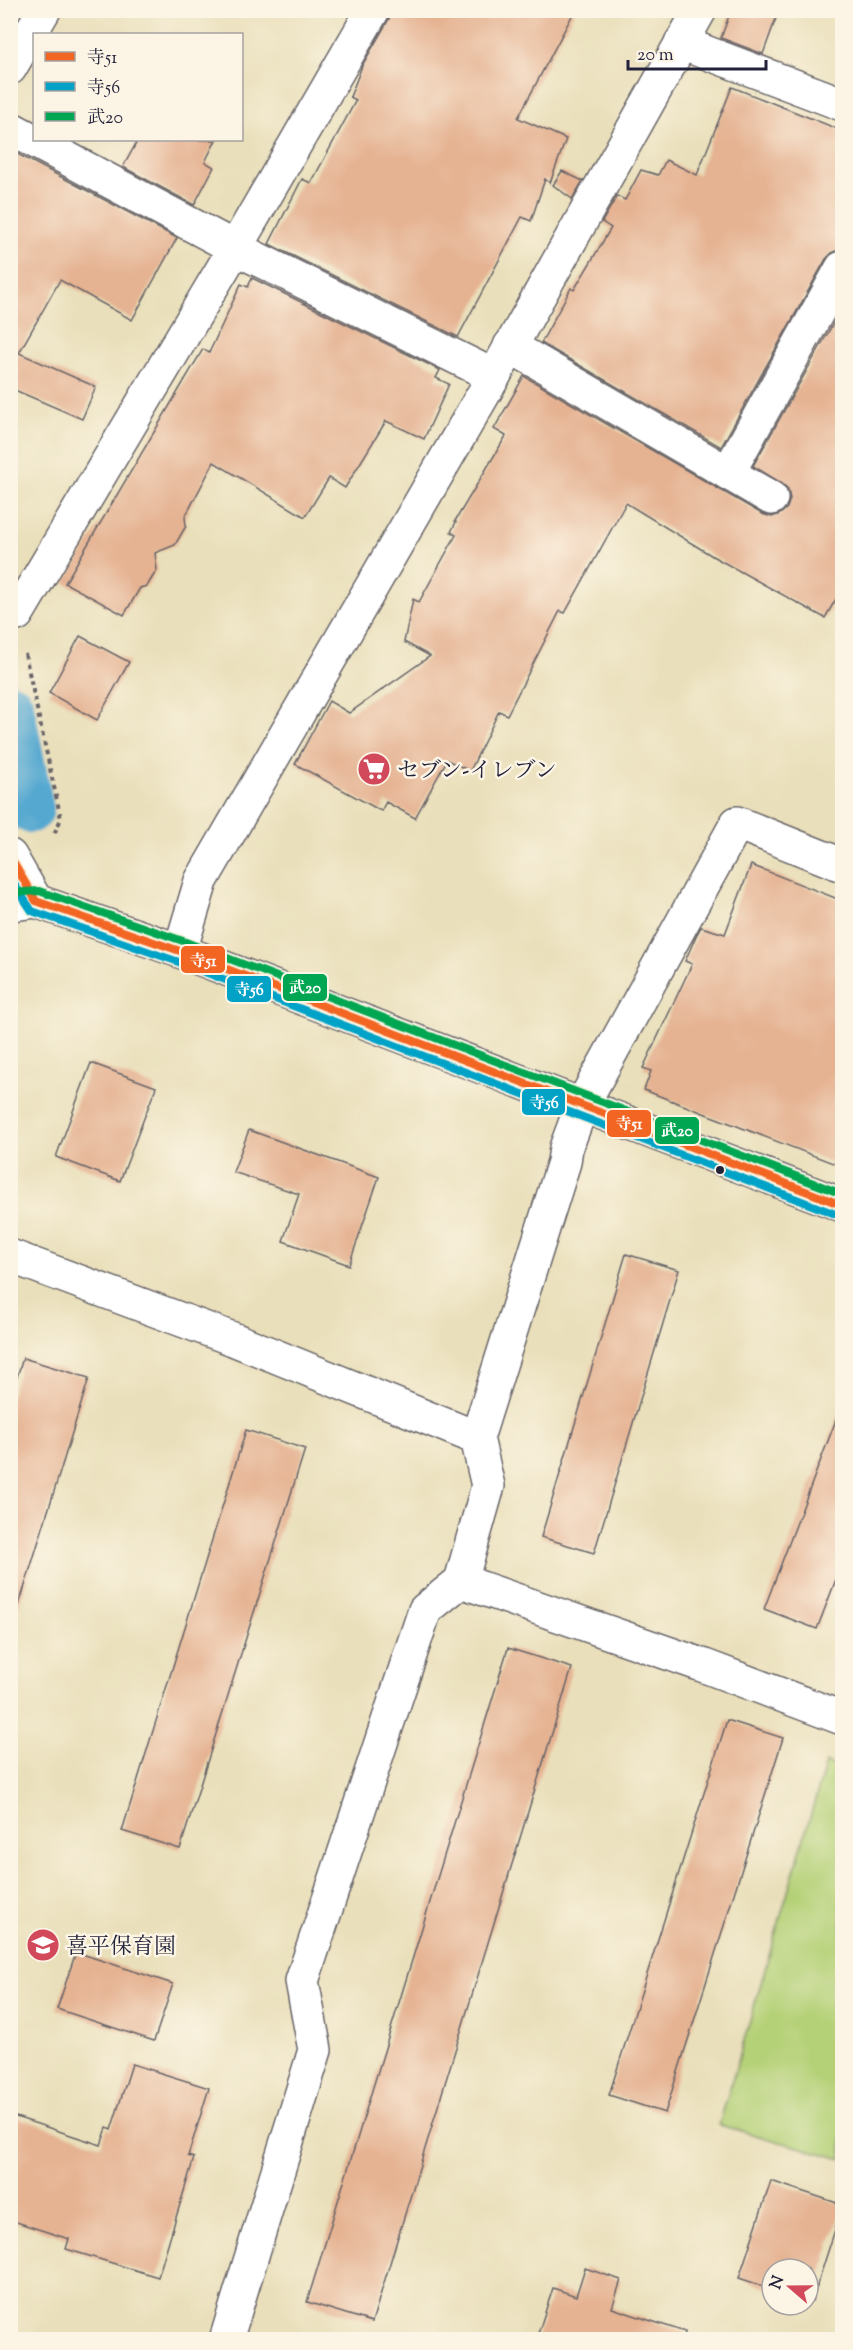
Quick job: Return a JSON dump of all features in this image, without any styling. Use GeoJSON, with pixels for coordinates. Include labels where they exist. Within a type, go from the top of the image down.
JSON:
{"type":"FeatureCollection","features":[{"type":"Feature","properties":{"kind":"street"},"geometry":{"type":"LineString","coordinates":[[10,68],[44,10]]}},
{"type":"Feature","properties":{"kind":"street"},"geometry":{"type":"LineString","coordinates":[[17,614],[235,248],[373,10]]}},
{"type":"Feature","properties":{"kind":"street"},"geometry":{"type":"LineString","coordinates":[[180,951],[201,881],[494,376],[700,10]]}},
{"type":"Feature","properties":{"kind":"street"},"geometry":{"type":"LineString","coordinates":[[681,43],[843,104]]}},
{"type":"Feature","properties":{"kind":"street"},"geometry":{"type":"LineString","coordinates":[[10,128],[33,140]]}},
{"type":"Feature","properties":{"kind":"street"},"geometry":{"type":"LineString","coordinates":[[34,141],[235,248],[494,376]]}},
{"type":"Feature","properties":{"kind":"street"},"geometry":{"type":"LineString","coordinates":[[728,473],[841,276]]}},
{"type":"Feature","properties":{"kind":"street"},"geometry":{"type":"LineString","coordinates":[[510,346],[771,498]]}},
{"type":"Feature","properties":{"kind":"street"},"geometry":{"type":"LineString","coordinates":[[225,2340],[315,2050],[302,1981],[425,1610],[461,1581],[489,1486],[477,1438],[564,1162],[566,1148],[582,1105],[737,823],[843,865]]}},
{"type":"Feature","properties":{"kind":"street"},"geometry":{"type":"LineString","coordinates":[[10,856],[23,903],[180,951],[843,1205]]}},
{"type":"Feature","properties":{"kind":"street"},"geometry":{"type":"LineString","coordinates":[[10,1256],[233,1339],[477,1438]]}},
{"type":"Feature","properties":{"kind":"street"},"geometry":{"type":"LineString","coordinates":[[461,1581],[702,1665],[843,1718]]}},
{"type":"Feature","properties":{"kind":"path"},"geometry":{"type":"LineString","coordinates":[[17,614],[61,819],[54,834]]}},
{"type":"Feature","properties":{"kind":"green space"},"geometry":{"type":"Polygon","coordinates":[[[826,1763],[842,1769],[842,2159],[719,2125],[826,1763]]]}},
{"type":"Feature","properties":{"kind":"building"},"geometry":{"type":"Polygon","coordinates":[[[392,10],[575,10],[518,118],[566,139],[550,183],[545,179],[531,221],[522,217],[458,337],[269,244],[302,179],[311,183],[356,100],[350,97],[362,66],[392,10]]]}},
{"type":"Feature","properties":{"kind":"building"},"geometry":{"type":"Polygon","coordinates":[[[731,10],[779,10],[763,54],[721,38],[731,10]]]}},
{"type":"Feature","properties":{"kind":"building"},"geometry":{"type":"Polygon","coordinates":[[[732,87],[843,131],[843,249],[833,252],[826,259],[721,447],[541,343],[571,288],[574,290],[611,228],[602,222],[617,196],[625,200],[641,170],[658,175],[666,160],[697,175],[732,87]]]}},
{"type":"Feature","properties":{"kind":"building"},"geometry":{"type":"Polygon","coordinates":[[[137,141],[216,141],[205,162],[214,167],[194,205],[123,167],[137,141]]]}},
{"type":"Feature","properties":{"kind":"building"},"geometry":{"type":"Polygon","coordinates":[[[10,150],[177,238],[132,320],[60,280],[19,353],[96,387],[82,419],[10,388],[10,150]]]}},
{"type":"Feature","properties":{"kind":"building"},"geometry":{"type":"Polygon","coordinates":[[[562,171],[583,181],[572,199],[553,185],[562,171]]]}},
{"type":"Feature","properties":{"kind":"building"},"geometry":{"type":"Polygon","coordinates":[[[252,278],[440,370],[436,378],[449,384],[424,439],[386,421],[345,488],[329,478],[305,517],[214,462],[185,517],[186,526],[175,545],[155,553],[157,570],[147,586],[140,588],[124,615],[65,583],[203,349],[209,353],[241,284],[248,287],[252,278]]]}},
{"type":"Feature","properties":{"kind":"building"},"geometry":{"type":"Polygon","coordinates":[[[843,306],[843,587],[825,618],[714,557],[626,503],[565,613],[560,611],[507,715],[499,711],[470,771],[447,760],[415,818],[386,802],[381,811],[295,764],[329,701],[349,713],[430,656],[404,642],[413,599],[419,602],[456,535],[451,532],[455,521],[506,436],[494,429],[524,376],[762,514],[772,517],[787,508],[790,499],[788,489],[753,466],[843,306]]]}},
{"type":"Feature","properties":{"kind":"building"},"geometry":{"type":"Polygon","coordinates":[[[80,636],[129,662],[97,720],[49,693],[80,636]]]}},
{"type":"Feature","properties":{"kind":"building"},"geometry":{"type":"Polygon","coordinates":[[[751,865],[843,901],[843,1167],[644,1090],[651,1071],[643,1068],[692,964],[685,961],[696,936],[701,927],[725,934],[751,865]]]}},
{"type":"Feature","properties":{"kind":"building"},"geometry":{"type":"Polygon","coordinates":[[[91,1063],[156,1087],[120,1181],[56,1157],[91,1063]]]}},
{"type":"Feature","properties":{"kind":"building"},"geometry":{"type":"Polygon","coordinates":[[[249,1130],[379,1177],[349,1265],[283,1241],[299,1194],[233,1172],[249,1130]]]}},
{"type":"Feature","properties":{"kind":"building"},"geometry":{"type":"Polygon","coordinates":[[[626,1254],[679,1270],[594,1553],[541,1537],[626,1254]]]}},
{"type":"Feature","properties":{"kind":"building"},"geometry":{"type":"Polygon","coordinates":[[[23,1358],[89,1378],[19,1605],[10,1603],[10,1399],[23,1358]]]}},
{"type":"Feature","properties":{"kind":"building"},"geometry":{"type":"Polygon","coordinates":[[[839,1412],[843,1413],[843,1561],[817,1629],[764,1609],[839,1412]]]}},
{"type":"Feature","properties":{"kind":"building"},"geometry":{"type":"Polygon","coordinates":[[[246,1430],[305,1449],[180,1849],[122,1831],[246,1430]]]}},
{"type":"Feature","properties":{"kind":"building"},"geometry":{"type":"Polygon","coordinates":[[[508,1648],[572,1668],[372,2322],[307,2302],[508,1648]]]}},
{"type":"Feature","properties":{"kind":"building"},"geometry":{"type":"Polygon","coordinates":[[[727,1720],[783,1738],[665,2113],[609,2095],[727,1720]]]}},
{"type":"Feature","properties":{"kind":"building"},"geometry":{"type":"Polygon","coordinates":[[[76,1952],[173,1984],[154,2041],[57,2009],[76,1952]]]}},
{"type":"Feature","properties":{"kind":"building"},"geometry":{"type":"Polygon","coordinates":[[[132,2064],[209,2088],[188,2156],[194,2158],[158,2277],[66,2249],[69,2239],[10,2220],[10,2115],[101,2145],[107,2128],[111,2130],[132,2064]]]}},
{"type":"Feature","properties":{"kind":"building"},"geometry":{"type":"Polygon","coordinates":[[[771,2181],[843,2205],[820,2276],[820,2257],[760,2257],[760,2285],[739,2278],[771,2181]]]}},
{"type":"Feature","properties":{"kind":"building"},"geometry":{"type":"Polygon","coordinates":[[[585,2268],[621,2280],[612,2308],[685,2332],[684,2340],[536,2340],[553,2288],[576,2296],[585,2268]]]}},
{"type":"Feature","properties":{"kind":"waterway"},"geometry":{"type":"LineString","coordinates":[[10,707],[30,809]]}},
{"type":"Feature","properties":{"kind":"transit line","name":"寺51"},"geometry":{"type":"LineString","coordinates":[[10,857],[36,901],[180,951],[842,1205]]}},
{"type":"Feature","properties":{"kind":"transit line","name":"寺56"},"geometry":{"type":"LineString","coordinates":[[10,878],[32,911],[176,961],[838,1215]]}},
{"type":"Feature","properties":{"kind":"transit line","name":"武20"},"geometry":{"type":"LineString","coordinates":[[10,893],[39,891],[183,941],[842,1194]]}},
{"type":"Feature","properties":{"kind":"place","name":"セブン-イレブン"},"geometry":{"type":"Point","coordinates":[374,769]}},
{"type":"Feature","properties":{"kind":"place","name":"喜平保育園"},"geometry":{"type":"Point","coordinates":[43,1945]}}]}
